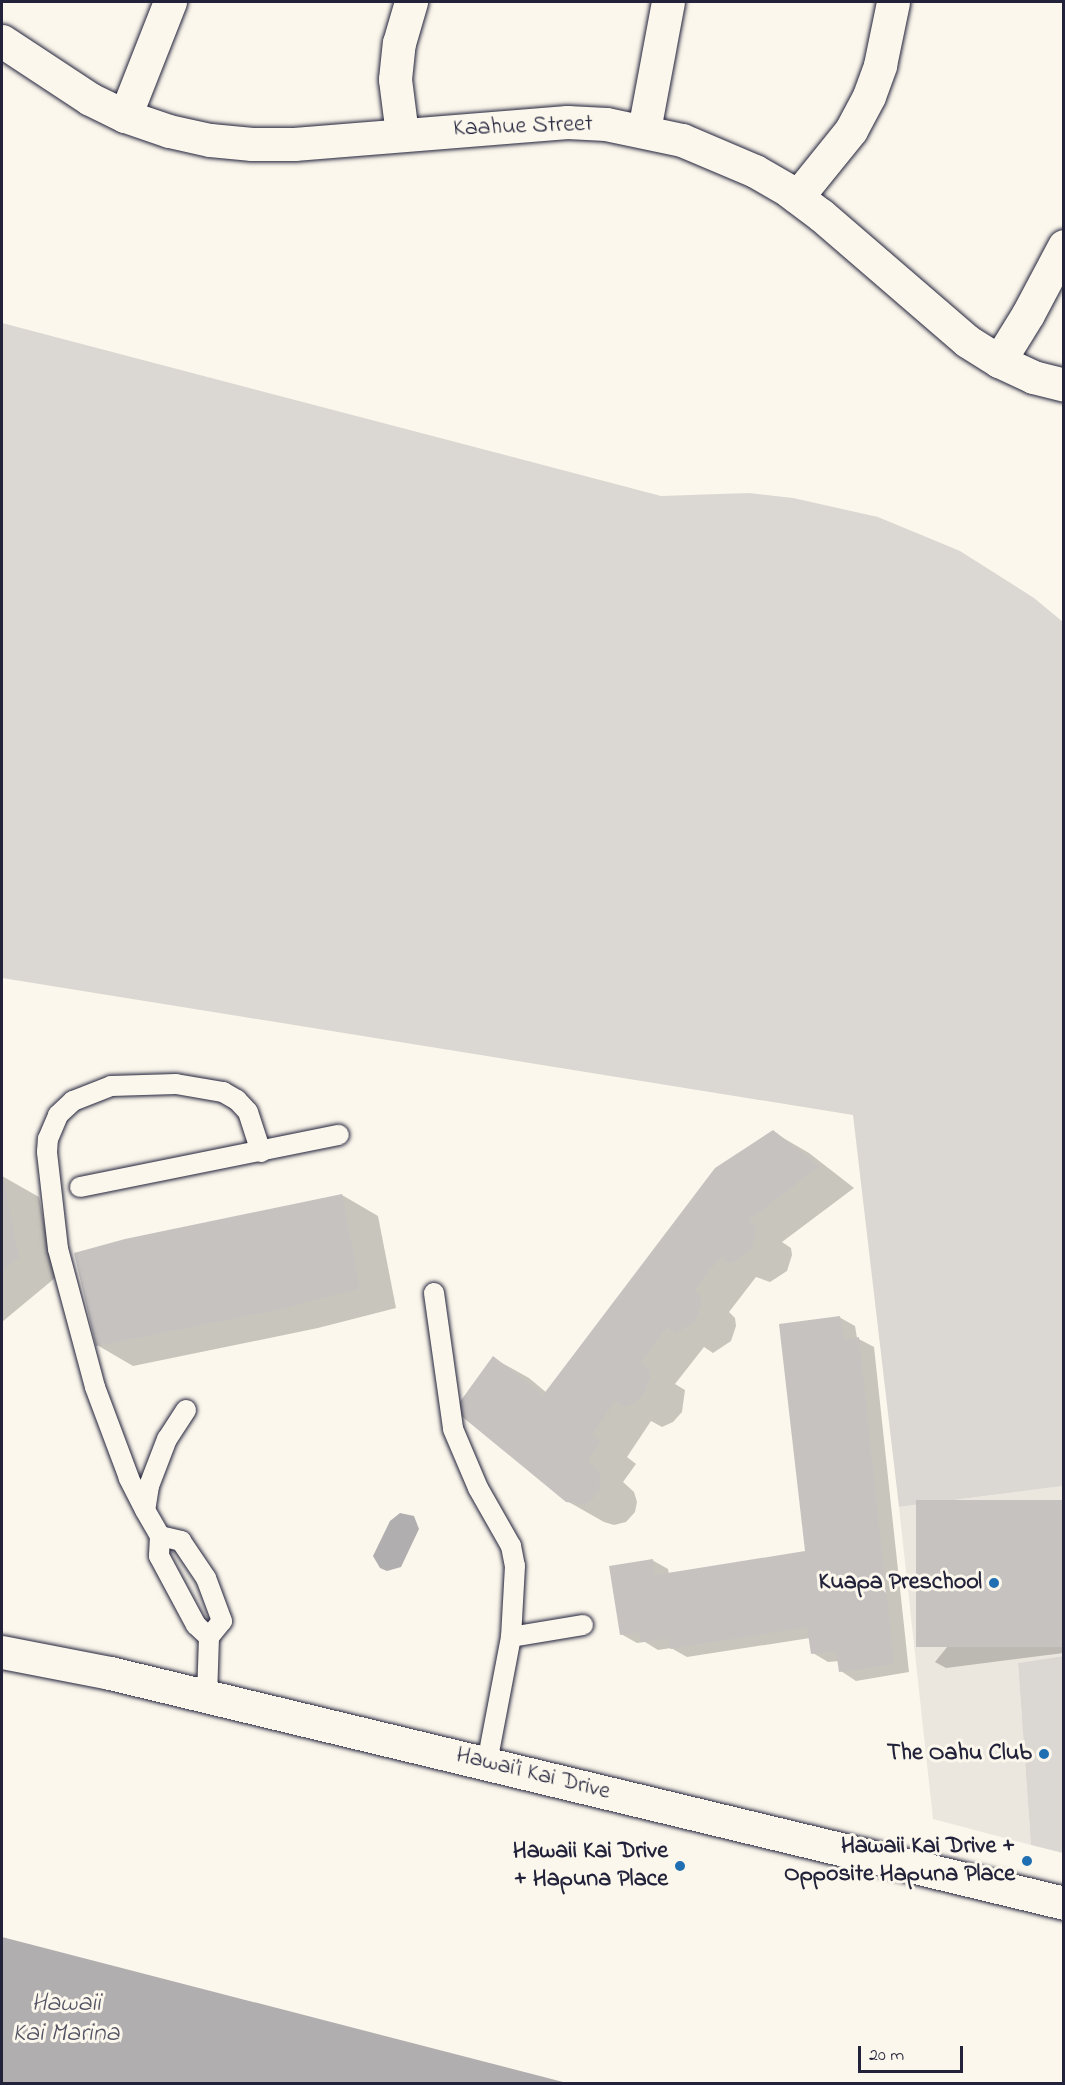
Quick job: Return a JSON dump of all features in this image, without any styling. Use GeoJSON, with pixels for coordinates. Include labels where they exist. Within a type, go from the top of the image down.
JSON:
{"type":"FeatureCollection","features":[{"type":"Feature","properties":{"kind":"street"},"geometry":{"type":"LineString","coordinates":[[125,116],[170,2]]}},
{"type":"Feature","properties":{"kind":"street"},"geometry":{"type":"LineString","coordinates":[[402,134],[394,79],[399,43],[411,2]]}},
{"type":"Feature","properties":{"kind":"street"},"geometry":{"type":"LineString","coordinates":[[644,130],[668,2]]}},
{"type":"Feature","properties":{"kind":"street"},"geometry":{"type":"LineString","coordinates":[[796,197],[851,130],[869,96],[883,54],[893,2]]}},
{"type":"Feature","properties":{"kind":"street","name":"Kaahue Street"},"geometry":{"type":"LineString","coordinates":[[2,41],[90,99],[125,116],[169,131],[210,140],[252,144],[294,144],[567,122],[644,130],[718,154],[755,171],[796,197],[945,324],[999,362],[1033,377],[1064,385]]}},
{"type":"Feature","properties":{"kind":"street"},"geometry":{"type":"LineString","coordinates":[[999,362],[1028,314],[1064,246]]}},
{"type":"Feature","properties":{"kind":"street","name":"Hawai’i Kai Drive"},"geometry":{"type":"LineString","coordinates":[[2,1652],[45,1658],[207,1696],[1064,1903]]}},
{"type":"Feature","properties":{"kind":"lane"},"geometry":{"type":"LineString","coordinates":[[209,1637],[196,1625],[159,1556],[160,1536],[129,1478],[98,1397],[58,1249],[47,1152],[48,1139],[57,1115],[73,1101],[111,1086],[176,1084],[223,1092],[237,1100],[248,1112],[261,1152]]}},
{"type":"Feature","properties":{"kind":"lane"},"geometry":{"type":"LineString","coordinates":[[80,1187],[339,1135]]}},
{"type":"Feature","properties":{"kind":"lane"},"geometry":{"type":"LineString","coordinates":[[434,1293],[453,1429],[477,1488],[511,1546],[515,1566],[511,1637],[487,1763]]}},
{"type":"Feature","properties":{"kind":"lane"},"geometry":{"type":"LineString","coordinates":[[145,1510],[149,1486],[167,1438],[186,1410]]}},
{"type":"Feature","properties":{"kind":"lane"},"geometry":{"type":"LineString","coordinates":[[160,1536],[181,1541],[206,1578],[222,1621],[209,1637],[207,1696]]}},
{"type":"Feature","properties":{"kind":"lane"},"geometry":{"type":"LineString","coordinates":[[511,1637],[583,1625]]}},
{"type":"Feature","properties":{"kind":"shaded area"},"geometry":{"type":"Polygon","coordinates":[[[2,323],[661,496],[749,493],[793,498],[878,517],[960,551],[1034,598],[1063,622],[1063,1486],[899,1507],[853,1115],[2,978],[2,323]]]}},
{"type":"Feature","properties":{"kind":"shaded area"},"geometry":{"type":"Polygon","coordinates":[[[1063,1486],[1063,1656],[1018,1663],[1031,1845],[933,1819],[899,1507],[1063,1486]]]}},
{"type":"Feature","properties":{"kind":"shaded area","name":"The Oahu Club"},"geometry":{"type":"Polygon","coordinates":[[[1064,1656],[1063,1853],[1031,1845],[1018,1663],[1064,1656]]]}},
{"type":"Feature","properties":{"kind":"water"},"geometry":{"type":"Polygon","coordinates":[[[400,1513],[414,1516],[419,1529],[401,1567],[387,1571],[380,1568],[373,1556],[390,1521],[400,1513]]]}},
{"type":"Feature","properties":{"kind":"water","name":"Hawaii Kai Marina"},"geometry":{"type":"Polygon","coordinates":[[[2,1937],[567,2083],[2,2083],[2,1937]]]}},
{"type":"Feature","properties":{"kind":"building"},"geometry":{"type":"Polygon","coordinates":[[[773,1130],[819,1166],[748,1221],[755,1226],[756,1230],[751,1250],[729,1263],[721,1256],[694,1291],[700,1296],[701,1305],[695,1321],[676,1333],[667,1327],[641,1362],[649,1368],[650,1378],[643,1395],[637,1402],[624,1407],[615,1401],[592,1435],[601,1442],[588,1460],[600,1473],[599,1491],[590,1502],[584,1504],[566,1502],[454,1410],[493,1356],[543,1395],[715,1168],[773,1130]]]}},
{"type":"Feature","properties":{"kind":"building"},"geometry":{"type":"Polygon","coordinates":[[[2,1176],[19,1257],[2,1271],[2,1176]]]}},
{"type":"Feature","properties":{"kind":"building"},"geometry":{"type":"Polygon","coordinates":[[[342,1194],[360,1288],[281,1309],[96,1346],[74,1253],[125,1239],[342,1194]]]}},
{"type":"Feature","properties":{"kind":"building"},"geometry":{"type":"Polygon","coordinates":[[[840,1316],[844,1340],[859,1337],[894,1664],[839,1672],[836,1651],[811,1654],[807,1627],[670,1649],[668,1638],[641,1642],[639,1632],[620,1635],[609,1566],[653,1559],[655,1575],[805,1551],[779,1324],[840,1316]]]}},
{"type":"Feature","properties":{"kind":"building","name":"Kuapa Preschool"},"geometry":{"type":"Polygon","coordinates":[[[916,1500],[1064,1500],[1064,1647],[916,1647],[916,1500]]]}},
{"type":"Feature","properties":{"kind":"place","name":"Kuapa Preschool"},"geometry":{"type":"Point","coordinates":[994,1583]}},
{"type":"Feature","properties":{"kind":"place","name":"The Oahu Club"},"geometry":{"type":"Point","coordinates":[1044,1754]}},
{"type":"Feature","properties":{"kind":"place","name":"Hawaii Kai Drive + Opposite Hapuna Place"},"geometry":{"type":"Point","coordinates":[1027,1861]}},
{"type":"Feature","properties":{"kind":"place","name":"Hawaii Kai Drive + Hapuna Place"},"geometry":{"type":"Point","coordinates":[680,1866]}}]}
